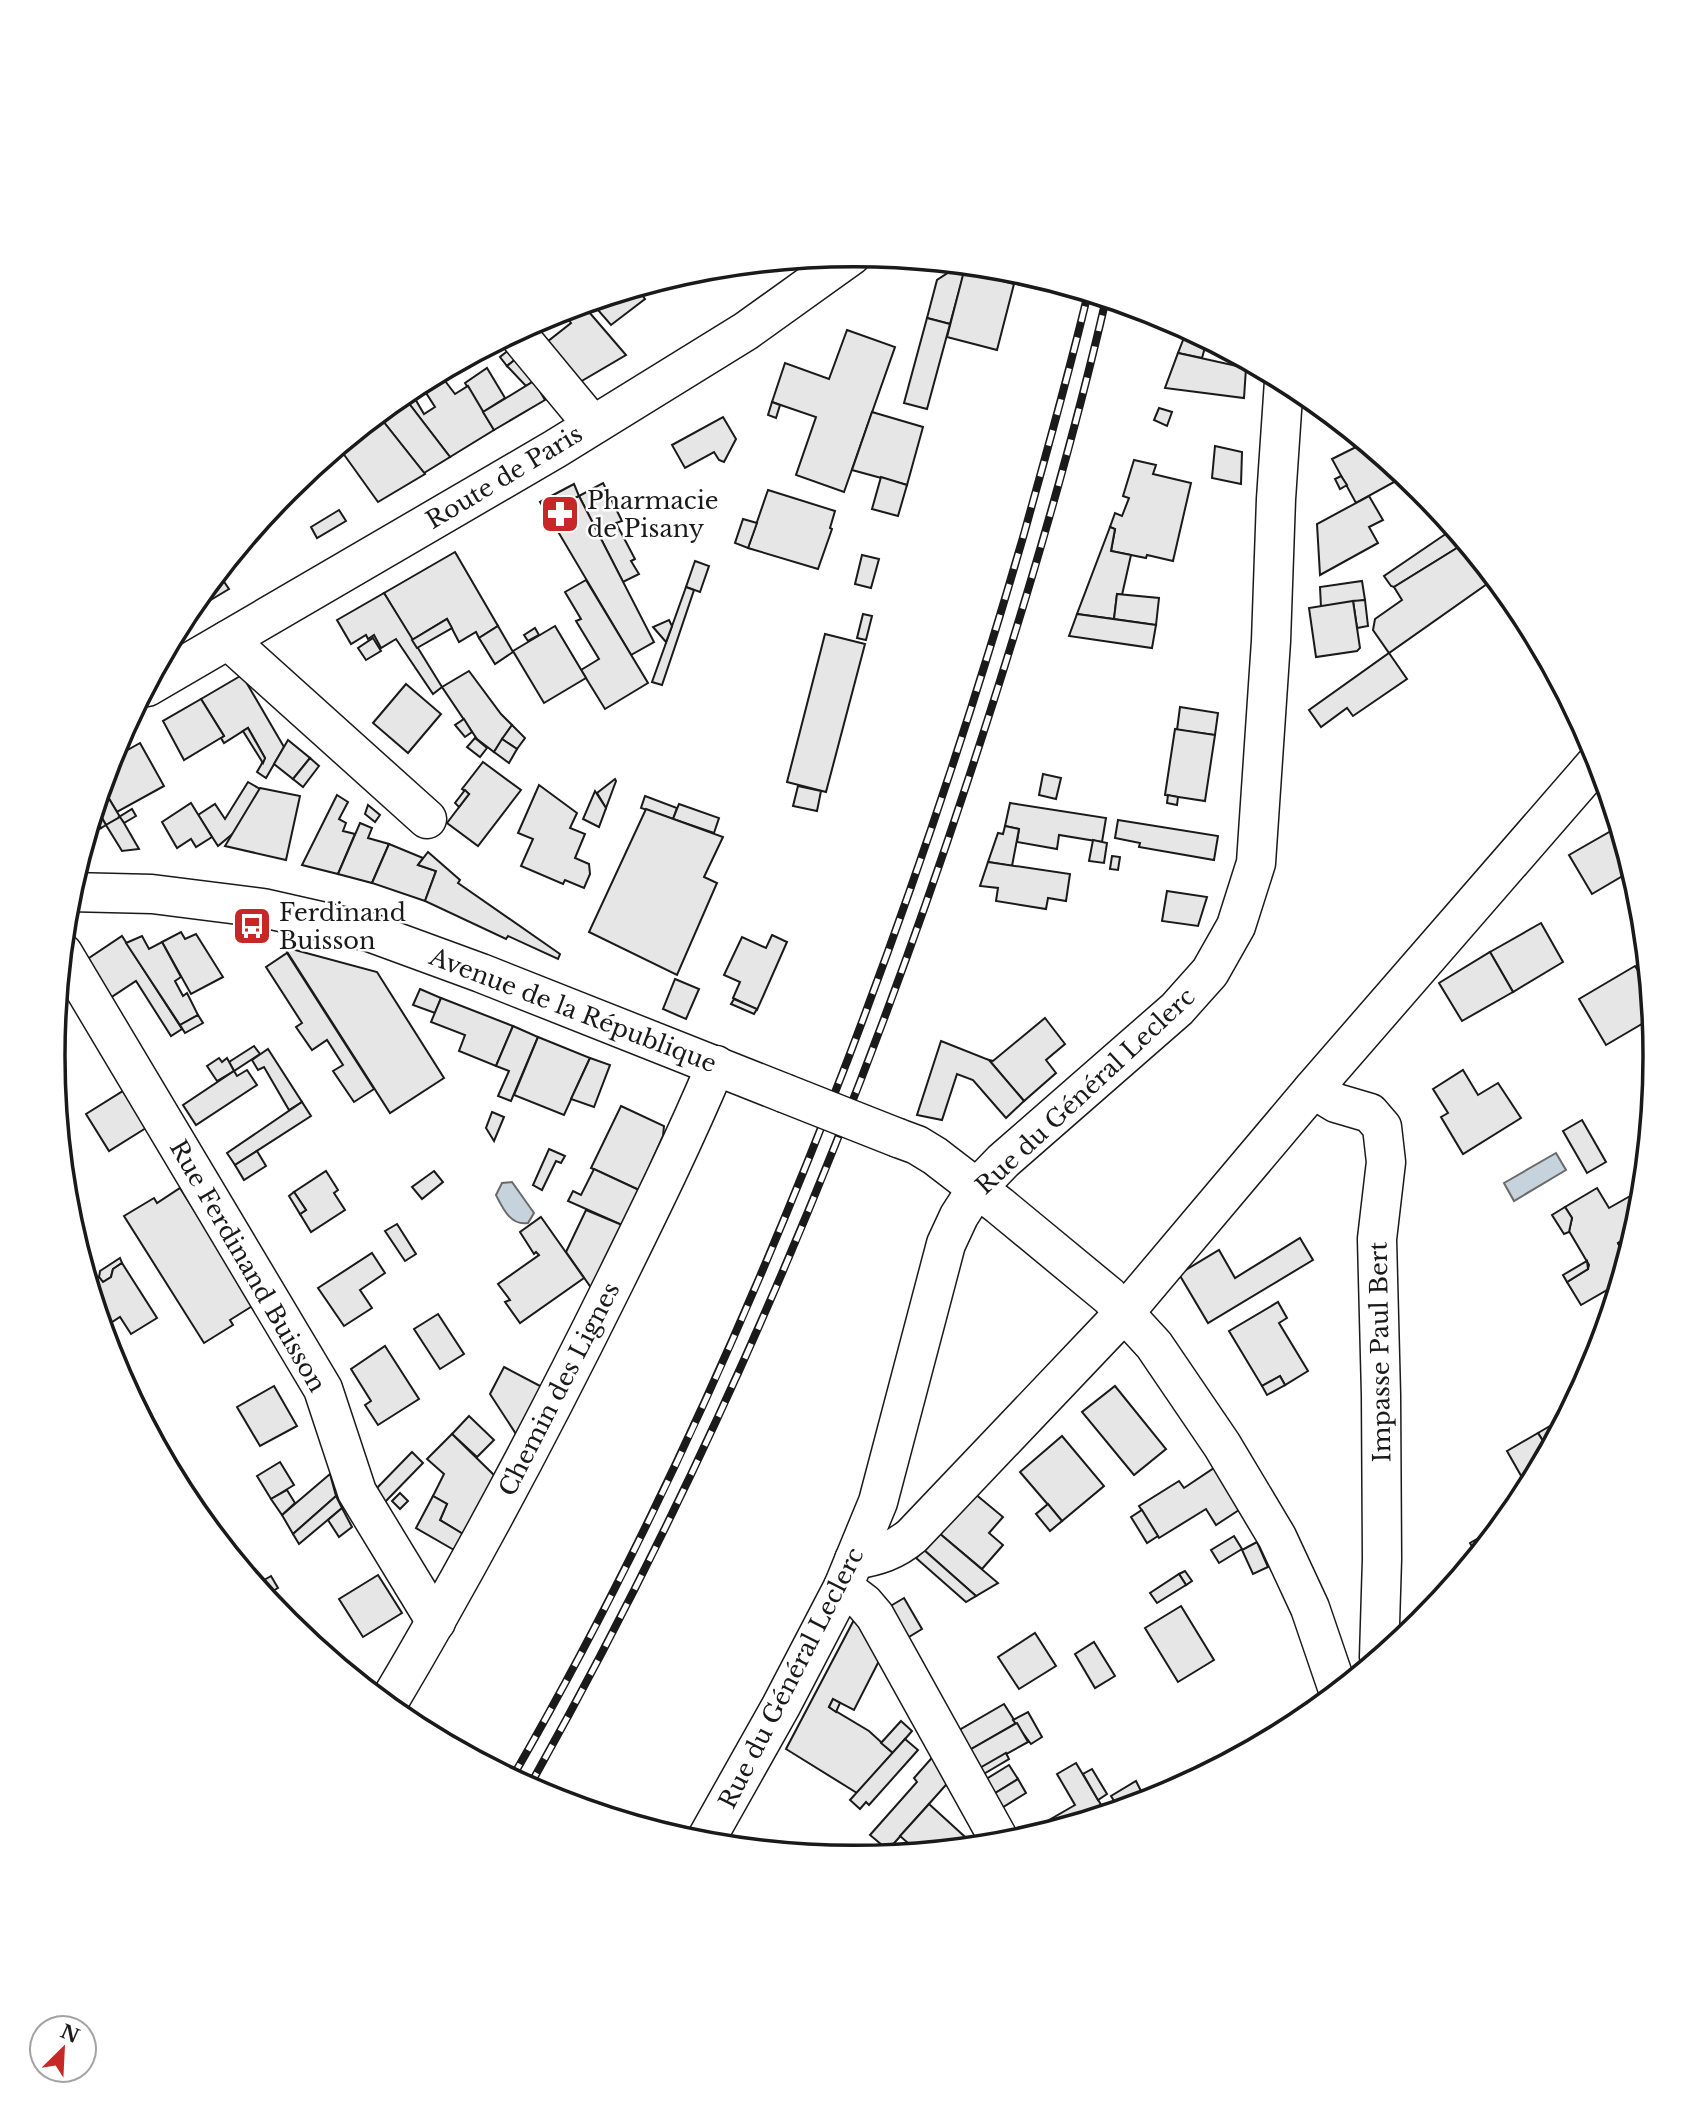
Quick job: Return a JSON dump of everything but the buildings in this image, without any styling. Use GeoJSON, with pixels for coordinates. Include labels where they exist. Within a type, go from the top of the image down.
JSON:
{"type":"FeatureCollection","features":[{"type":"Feature","properties":{"kind":"street","name":"Route de Paris"},"geometry":{"type":"LineString","coordinates":[[161,679],[555,449],[746,331],[835,267]]}},
{"type":"Feature","properties":{"kind":"street"},"geometry":{"type":"LineString","coordinates":[[523,340],[592,424]]}},
{"type":"Feature","properties":{"kind":"street","name":"Rue du Général Leclerc"},"geometry":{"type":"LineString","coordinates":[[710,1832],[781,1706],[849,1573],[878,1502],[946,1244],[959,1216],[977,1188],[1019,1147],[1177,1009],[1210,972],[1236,926],[1256,863],[1258,797],[1271,641],[1282,394]]}},
{"type":"Feature","properties":{"kind":"street"},"geometry":{"type":"LineString","coordinates":[[228,640],[426,818]]}},
{"type":"Feature","properties":{"kind":"street"},"geometry":{"type":"LineString","coordinates":[[995,1832],[849,1573],[897,1548],[912,1536],[1117,1304],[1313,1089],[1589,771]]}},
{"type":"Feature","properties":{"kind":"street","name":"Avenue de la République"},"geometry":{"type":"LineString","coordinates":[[82,892],[152,894],[263,908],[369,932],[716,1065],[917,1145],[935,1156],[1117,1304],[1154,1345],[1222,1445],[1277,1536],[1310,1608],[1335,1681]]}},
{"type":"Feature","properties":{"kind":"street","name":"Rue Ferdinand Buisson"},"geometry":{"type":"LineString","coordinates":[[71,966],[323,1389],[357,1492],[436,1622]]}},
{"type":"Feature","properties":{"kind":"street","name":"Chemin des Lignes"},"geometry":{"type":"LineString","coordinates":[[393,1695],[436,1622],[560,1393],[686,1137],[716,1065]]}},
{"type":"Feature","properties":{"kind":"street","name":"Impasse Paul Bert"},"geometry":{"type":"LineString","coordinates":[[1313,1089],[1336,1102],[1370,1113],[1382,1127],[1386,1163],[1377,1239],[1382,1559],[1379,1644]]}},
{"type":"Feature","properties":{"kind":"shaded area"},"geometry":{"type":"Polygon","coordinates":[[[1556,1153],[1566,1170],[1514,1201],[1504,1183],[1556,1153]]]}},
{"type":"Feature","properties":{"kind":"shaded area"},"geometry":{"type":"Polygon","coordinates":[[[512,1182],[534,1213],[528,1223],[512,1219],[496,1195],[502,1183],[512,1182]]]}},
{"type":"Feature","properties":{"kind":"railway"},"geometry":{"type":"LineString","coordinates":[[517,1769],[607,1603],[694,1425],[774,1243],[848,1059],[919,864],[984,666],[1024,534],[1086,302]]}},
{"type":"Feature","properties":{"kind":"railway"},"geometry":{"type":"LineString","coordinates":[[534,1777],[657,1545],[716,1421],[772,1297],[875,1044],[922,916],[1005,666],[1059,483],[1104,308]]}},
{"type":"Feature","properties":{"kind":"place","name":"Pharmacie de Pisany"},"geometry":{"type":"Point","coordinates":[560,514]}},
{"type":"Feature","properties":{"kind":"place","name":"Ferdinand Buisson"},"geometry":{"type":"Point","coordinates":[252,926]}}]}
